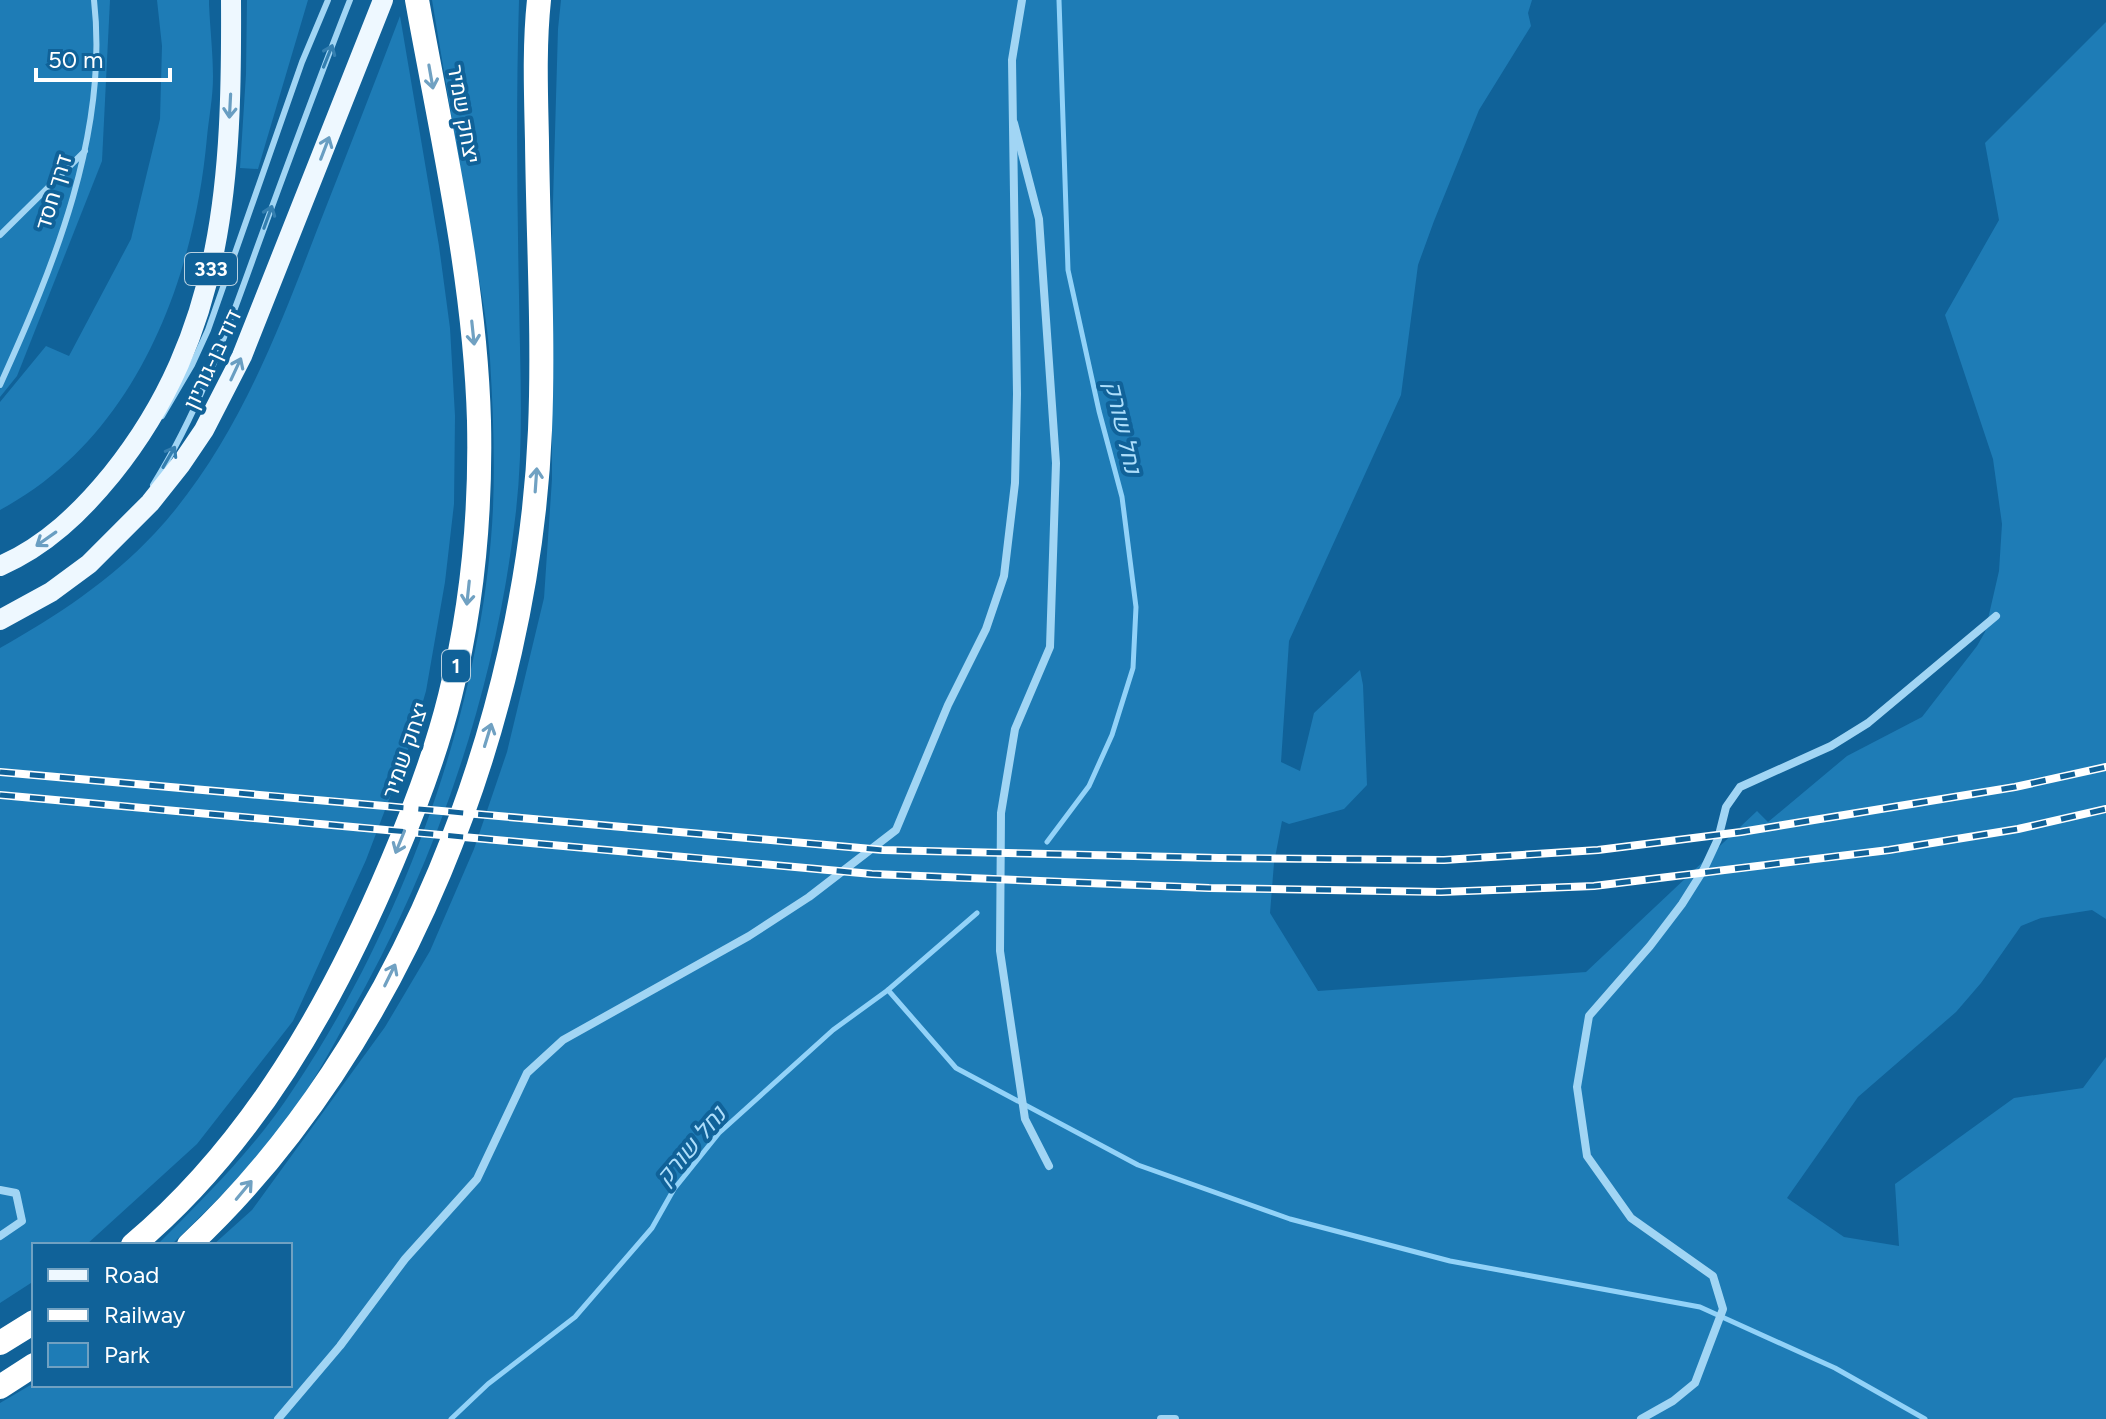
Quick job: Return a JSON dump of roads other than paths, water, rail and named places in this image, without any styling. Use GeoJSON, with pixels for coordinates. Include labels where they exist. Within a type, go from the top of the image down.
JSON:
{"type":"FeatureCollection","features":[{"type":"Feature","properties":{"kind":"highway","name":"יצחק שמיר"},"geometry":{"type":"LineString","coordinates":[[135,1243],[186,1196],[244,1127],[318,1015],[401,842],[432,760],[451,695],[466,618],[473,550],[478,394],[469,289],[417,0]]}},
{"type":"Feature","properties":{"kind":"highway","name":"1"},"geometry":{"type":"LineString","coordinates":[[191,1243],[229,1208],[287,1139],[335,1071],[382,992],[451,842],[506,671],[527,567],[540,430],[536,87],[539,0]]}},
{"type":"Feature","properties":{"kind":"highway"},"geometry":{"type":"LineString","coordinates":[[0,1343],[32,1323]]}},
{"type":"Feature","properties":{"kind":"highway"},"geometry":{"type":"LineString","coordinates":[[0,1387],[32,1366]]}},
{"type":"Feature","properties":{"kind":"main road","name":"דוד בן-גוריון"},"geometry":{"type":"LineString","coordinates":[[0,566],[55,533],[86,506],[157,410],[180,366],[208,284],[219,230],[228,156],[232,77],[231,0]]}},
{"type":"Feature","properties":{"kind":"main road","name":"דוד בן-גוריון"},"geometry":{"type":"LineString","coordinates":[[0,620],[51,592],[89,564],[150,503],[204,430],[242,356],[383,0]]}},
{"type":"Feature","properties":{"kind":"street"},"geometry":{"type":"LineString","coordinates":[[278,1419],[340,1346],[405,1259],[477,1179],[527,1073],[563,1040],[749,936],[809,897],[896,830],[948,705],[986,629],[1004,576],[1015,483],[1016,424],[1012,60],[1022,0]]}},
{"type":"Feature","properties":{"kind":"street"},"geometry":{"type":"LineString","coordinates":[[1011,109],[1039,219],[1056,463],[1050,647],[1015,729],[1001,813],[1000,951],[1025,1119],[1049,1166]]}},
{"type":"Feature","properties":{"kind":"street"},"geometry":{"type":"LineString","coordinates":[[1641,1419],[1673,1401],[1695,1383],[1723,1309],[1713,1276],[1631,1218],[1587,1156],[1577,1087],[1589,1016],[1682,904],[1704,869],[1718,839],[1726,807],[1740,787],[1831,746],[1868,723],[1996,616]]}},
{"type":"Feature","properties":{"kind":"street"},"geometry":{"type":"LineString","coordinates":[[0,1190],[16,1193],[22,1221],[0,1236]]}},
{"type":"Feature","properties":{"kind":"street"},"geometry":{"type":"LineString","coordinates":[[1161,1419],[1175,1419]]}},
{"type":"Feature","properties":{"kind":"lane","name":"דרך חסד"},"geometry":{"type":"LineString","coordinates":[[0,385],[26,328],[79,179],[95,90],[94,0]]}},
{"type":"Feature","properties":{"kind":"lane"},"geometry":{"type":"LineString","coordinates":[[86,506],[142,445],[192,365],[226,284],[287,105],[328,0]]}},
{"type":"Feature","properties":{"kind":"lane"},"geometry":{"type":"LineString","coordinates":[[89,564],[154,483],[185,430],[211,373],[350,0]]}},
{"type":"Feature","properties":{"kind":"lane"},"geometry":{"type":"LineString","coordinates":[[0,235],[85,151]]}},
{"type":"Feature","properties":{"kind":"waterway","name":"נחל שורק"},"geometry":{"type":"LineString","coordinates":[[1047,842],[1089,786],[1112,735],[1133,668],[1136,607],[1122,497],[1099,411],[1068,270],[1059,0]]}},
{"type":"Feature","properties":{"kind":"waterway","name":"נחל שורק"},"geometry":{"type":"LineString","coordinates":[[451,1419],[488,1384],[575,1317],[652,1228],[674,1189],[719,1133],[833,1030],[888,990],[977,913]]}},
{"type":"Feature","properties":{"kind":"waterway"},"geometry":{"type":"LineString","coordinates":[[888,990],[956,1068],[1138,1165],[1290,1219],[1450,1261],[1700,1307],[1835,1368],[1925,1419]]}},
{"type":"Feature","properties":{"kind":"railway"},"geometry":{"type":"LineString","coordinates":[[0,772],[883,850],[1444,860],[1598,850],[1741,832],[2015,787],[2106,767]]}},
{"type":"Feature","properties":{"kind":"railway"},"geometry":{"type":"LineString","coordinates":[[0,795],[872,874],[1209,888],[1441,892],[1594,886],[1889,850],[2018,829],[2106,809]]}}]}
